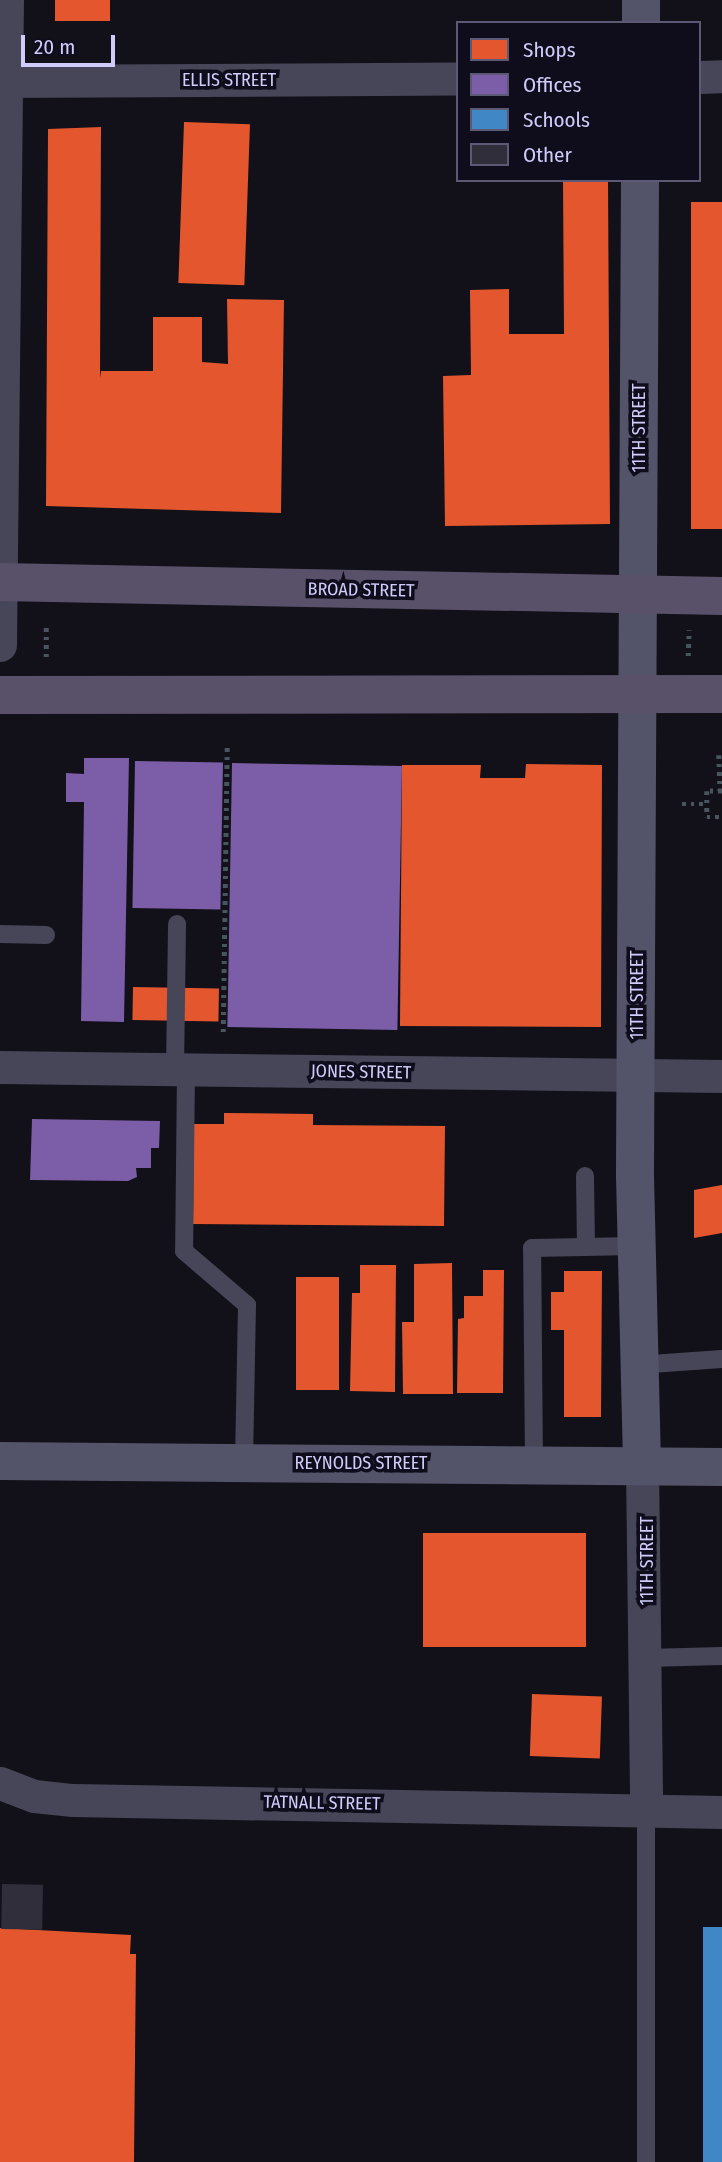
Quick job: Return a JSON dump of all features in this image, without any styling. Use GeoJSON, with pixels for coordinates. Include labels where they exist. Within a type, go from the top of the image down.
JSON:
{"type":"FeatureCollection","features":[{"type":"Feature","properties":{"kind":"main road"},"geometry":{"type":"LineString","coordinates":[[641,0],[641,21]]}},
{"type":"Feature","properties":{"kind":"main road","name":"11TH STREET"},"geometry":{"type":"LineString","coordinates":[[640,182],[636,1246],[637,1365],[642,1466]]}},
{"type":"Feature","properties":{"kind":"main road","name":"BROAD STREET"},"geometry":{"type":"LineString","coordinates":[[1,582],[722,596]]}},
{"type":"Feature","properties":{"kind":"main road"},"geometry":{"type":"LineString","coordinates":[[0,695],[638,692],[722,694]]}},
{"type":"Feature","properties":{"kind":"main road","name":"REYNOLDS STREET"},"geometry":{"type":"LineString","coordinates":[[0,1461],[722,1466]]}},
{"type":"Feature","properties":{"kind":"street"},"geometry":{"type":"LineString","coordinates":[[0,645],[2,81],[7,0]]}},
{"type":"Feature","properties":{"kind":"street"},"geometry":{"type":"LineString","coordinates":[[701,77],[722,76]]}},
{"type":"Feature","properties":{"kind":"street","name":"ELLIS STREET"},"geometry":{"type":"LineString","coordinates":[[2,81],[456,79]]}},
{"type":"Feature","properties":{"kind":"street","name":"JONES STREET"},"geometry":{"type":"LineString","coordinates":[[0,1067],[722,1076]]}},
{"type":"Feature","properties":{"kind":"street","name":"11TH STREET"},"geometry":{"type":"LineString","coordinates":[[642,1466],[647,1658],[646,1809]]}},
{"type":"Feature","properties":{"kind":"street","name":"TATNALL STREET"},"geometry":{"type":"LineString","coordinates":[[0,1783],[33,1796],[73,1800],[722,1812]]}},
{"type":"Feature","properties":{"kind":"lane"},"geometry":{"type":"LineString","coordinates":[[177,923],[184,1251],[247,1305],[244,1462]]}},
{"type":"Feature","properties":{"kind":"lane"},"geometry":{"type":"LineString","coordinates":[[0,934],[46,935]]}},
{"type":"Feature","properties":{"kind":"lane"},"geometry":{"type":"LineString","coordinates":[[585,1176],[586,1247]]}},
{"type":"Feature","properties":{"kind":"lane"},"geometry":{"type":"LineString","coordinates":[[534,1465],[532,1248],[636,1246]]}},
{"type":"Feature","properties":{"kind":"lane"},"geometry":{"type":"LineString","coordinates":[[637,1365],[722,1359]]}},
{"type":"Feature","properties":{"kind":"lane"},"geometry":{"type":"LineString","coordinates":[[647,1658],[721,1656]]}},
{"type":"Feature","properties":{"kind":"lane"},"geometry":{"type":"LineString","coordinates":[[646,1809],[646,2162]]}},
{"type":"Feature","properties":{"kind":"path"},"geometry":{"type":"LineString","coordinates":[[46,657],[47,624]]}},
{"type":"Feature","properties":{"kind":"path"},"geometry":{"type":"LineString","coordinates":[[688,656],[689,626]]}},
{"type":"Feature","properties":{"kind":"path"},"geometry":{"type":"LineString","coordinates":[[223,1032],[227,746]]}},
{"type":"Feature","properties":{"kind":"path"},"geometry":{"type":"LineString","coordinates":[[719,755],[721,791],[707,791],[707,817],[722,817]]}},
{"type":"Feature","properties":{"kind":"path"},"geometry":{"type":"LineString","coordinates":[[682,804],[707,804]]}},
{"type":"Feature","properties":{"kind":"building: Shops"},"geometry":{"type":"Polygon","coordinates":[[[55,0],[110,0],[110,21],[55,21],[55,0]]]}},
{"type":"Feature","properties":{"kind":"building: Shops"},"geometry":{"type":"Polygon","coordinates":[[[184,122],[250,124],[244,285],[178,283],[184,122]]]}},
{"type":"Feature","properties":{"kind":"building: Shops"},"geometry":{"type":"Polygon","coordinates":[[[101,127],[100,378],[101,371],[153,371],[153,317],[202,317],[202,362],[228,364],[227,299],[284,300],[281,513],[46,506],[48,129],[101,127]]]}},
{"type":"Feature","properties":{"kind":"building: Shops"},"geometry":{"type":"Polygon","coordinates":[[[563,182],[608,182],[610,524],[445,526],[443,376],[471,375],[470,290],[509,289],[509,334],[564,334],[563,182]]]}},
{"type":"Feature","properties":{"kind":"building: Shops"},"geometry":{"type":"Polygon","coordinates":[[[691,202],[722,202],[722,529],[691,529],[691,202]]]}},
{"type":"Feature","properties":{"kind":"building: Shops"},"geometry":{"type":"Polygon","coordinates":[[[526,764],[602,765],[601,1027],[400,1026],[402,765],[481,765],[480,778],[525,778],[526,764]]]}},
{"type":"Feature","properties":{"kind":"building: Shops"},"geometry":{"type":"Polygon","coordinates":[[[133,987],[219,989],[218,1021],[132,1020],[133,987]]]}},
{"type":"Feature","properties":{"kind":"building: Shops"},"geometry":{"type":"Polygon","coordinates":[[[224,1113],[313,1114],[313,1125],[445,1126],[444,1226],[193,1224],[194,1124],[224,1124],[224,1113]]]}},
{"type":"Feature","properties":{"kind":"building: Shops"},"geometry":{"type":"Polygon","coordinates":[[[722,1185],[722,1233],[694,1238],[694,1190],[722,1185]]]}},
{"type":"Feature","properties":{"kind":"building: Shops"},"geometry":{"type":"Polygon","coordinates":[[[452,1263],[453,1394],[403,1394],[402,1322],[414,1322],[414,1264],[452,1263]]]}},
{"type":"Feature","properties":{"kind":"building: Shops"},"geometry":{"type":"Polygon","coordinates":[[[360,1265],[396,1265],[395,1392],[350,1391],[352,1293],[360,1293],[360,1265]]]}},
{"type":"Feature","properties":{"kind":"building: Shops"},"geometry":{"type":"Polygon","coordinates":[[[483,1270],[504,1270],[503,1393],[457,1393],[458,1319],[464,1318],[464,1296],[483,1296],[483,1270]]]}},
{"type":"Feature","properties":{"kind":"building: Shops"},"geometry":{"type":"Polygon","coordinates":[[[564,1271],[602,1271],[601,1417],[564,1417],[564,1330],[551,1330],[551,1292],[564,1292],[564,1271]]]}},
{"type":"Feature","properties":{"kind":"building: Shops"},"geometry":{"type":"Polygon","coordinates":[[[296,1277],[339,1277],[339,1390],[296,1390],[296,1277]]]}},
{"type":"Feature","properties":{"kind":"building: Shops"},"geometry":{"type":"Polygon","coordinates":[[[423,1533],[586,1533],[586,1647],[423,1647],[423,1533]]]}},
{"type":"Feature","properties":{"kind":"building: Shops"},"geometry":{"type":"Polygon","coordinates":[[[532,1694],[602,1696],[600,1758],[530,1756],[532,1694]]]}},
{"type":"Feature","properties":{"kind":"building: Shops"},"geometry":{"type":"Polygon","coordinates":[[[0,1928],[131,1935],[130,1954],[136,1954],[134,2162],[0,2162],[0,1928]]]}},
{"type":"Feature","properties":{"kind":"building: Offices"},"geometry":{"type":"Polygon","coordinates":[[[84,758],[129,758],[124,1022],[81,1021],[84,802],[66,802],[66,773],[84,774],[84,758]]]}},
{"type":"Feature","properties":{"kind":"building: Offices"},"geometry":{"type":"Polygon","coordinates":[[[135,761],[223,763],[220,910],[132,908],[135,761]]]}},
{"type":"Feature","properties":{"kind":"building: Offices"},"geometry":{"type":"Polygon","coordinates":[[[232,763],[402,766],[397,1030],[227,1027],[232,763]]]}},
{"type":"Feature","properties":{"kind":"building: Offices"},"geometry":{"type":"Polygon","coordinates":[[[32,1119],[160,1121],[159,1148],[151,1148],[151,1168],[136,1168],[137,1177],[128,1181],[30,1180],[32,1119]]]}},
{"type":"Feature","properties":{"kind":"building: Schools"},"geometry":{"type":"Polygon","coordinates":[[[703,1927],[722,1927],[722,2162],[703,2162],[703,1927]]]}},
{"type":"Feature","properties":{"kind":"building: Other"},"geometry":{"type":"Polygon","coordinates":[[[2,1884],[43,1885],[42,1930],[1,1929],[2,1884]]]}}]}
